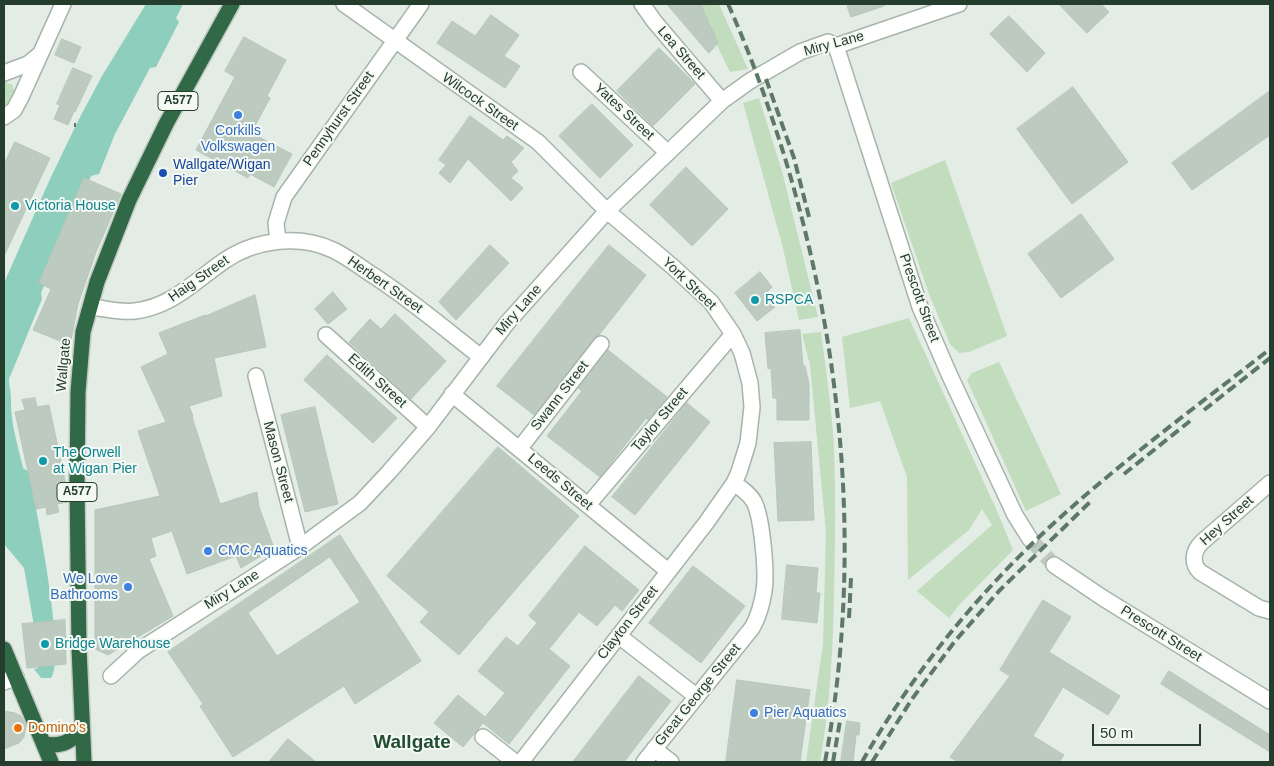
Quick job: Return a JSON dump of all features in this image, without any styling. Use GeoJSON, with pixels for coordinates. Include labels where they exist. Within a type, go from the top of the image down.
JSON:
{"type":"FeatureCollection","features":[{"type":"Feature","properties":{"kind":"highway","name":"Wallgate"},"geometry":{"type":"LineString","coordinates":[[84,762],[79,648],[77,402],[83,332],[113,239],[137,182],[232,4]]}},
{"type":"Feature","properties":{"kind":"highway"},"geometry":{"type":"LineString","coordinates":[[4,649],[10,680],[23,696],[51,762]]}},
{"type":"Feature","properties":{"kind":"highway"},"geometry":{"type":"LineString","coordinates":[[44,744],[66,743],[72,740],[82,726]]}},
{"type":"Feature","properties":{"kind":"street"},"geometry":{"type":"LineString","coordinates":[[4,117],[14,110],[63,4]]}},
{"type":"Feature","properties":{"kind":"street","name":"Wilcock Street"},"geometry":{"type":"LineString","coordinates":[[344,4],[538,142],[607,211]]}},
{"type":"Feature","properties":{"kind":"street","name":"Pennyhurst Street"},"geometry":{"type":"LineString","coordinates":[[278,241],[276,223],[284,197],[421,4]]}},
{"type":"Feature","properties":{"kind":"street","name":"Lea Street"},"geometry":{"type":"LineString","coordinates":[[642,4],[654,21],[722,100]]}},
{"type":"Feature","properties":{"kind":"street","name":"Miry Lane"},"geometry":{"type":"LineString","coordinates":[[111,676],[138,651],[300,547],[360,503],[428,427],[507,323],[607,211],[722,100],[750,81],[800,52],[828,42],[836,46],[959,4]]}},
{"type":"Feature","properties":{"kind":"street","name":"Prescott Street"},"geometry":{"type":"LineString","coordinates":[[836,46],[920,307],[1015,515],[1030,539]]}},
{"type":"Feature","properties":{"kind":"street"},"geometry":{"type":"LineString","coordinates":[[4,72],[28,64],[39,56]]}},
{"type":"Feature","properties":{"kind":"street","name":"Yates Street"},"geometry":{"type":"LineString","coordinates":[[581,72],[667,152]]}},
{"type":"Feature","properties":{"kind":"street","name":"York Street"},"geometry":{"type":"LineString","coordinates":[[607,211],[668,262],[711,302],[733,334],[746,365],[752,407],[748,443],[734,483]]}},
{"type":"Feature","properties":{"kind":"street","name":"Herbert Street"},"geometry":{"type":"LineString","coordinates":[[278,241],[288,240],[309,243],[332,250],[406,297],[481,357]]}},
{"type":"Feature","properties":{"kind":"street","name":"Haig Street"},"geometry":{"type":"LineString","coordinates":[[90,307],[134,311],[152,308],[170,301],[241,251],[278,241]]}},
{"type":"Feature","properties":{"kind":"street","name":"Taylor Street"},"geometry":{"type":"LineString","coordinates":[[588,506],[733,334]]}},
{"type":"Feature","properties":{"kind":"street","name":"Edith Street"},"geometry":{"type":"LineString","coordinates":[[326,335],[428,427]]}},
{"type":"Feature","properties":{"kind":"street","name":"Swann Street"},"geometry":{"type":"LineString","coordinates":[[520,448],[601,344]]}},
{"type":"Feature","properties":{"kind":"street","name":"Mason Street"},"geometry":{"type":"LineString","coordinates":[[256,376],[300,547]]}},
{"type":"Feature","properties":{"kind":"street","name":"Leeds Street"},"geometry":{"type":"LineString","coordinates":[[452,394],[668,571]]}},
{"type":"Feature","properties":{"kind":"street","name":"Clayton Street"},"geometry":{"type":"LineString","coordinates":[[521,762],[734,483]]}},
{"type":"Feature","properties":{"kind":"street","name":"Great George Street"},"geometry":{"type":"LineString","coordinates":[[644,762],[752,628],[759,613],[765,588],[760,516],[754,500],[734,483]]}},
{"type":"Feature","properties":{"kind":"street","name":"Hey Street"},"geometry":{"type":"LineString","coordinates":[[1270,483],[1202,542],[1196,550],[1194,561],[1197,569],[1203,575],[1259,608],[1270,610]]}},
{"type":"Feature","properties":{"kind":"street","name":"Prescott Street"},"geometry":{"type":"LineString","coordinates":[[1054,565],[1089,589],[1270,700]]}},
{"type":"Feature","properties":{"kind":"street"},"geometry":{"type":"LineString","coordinates":[[618,636],[696,696]]}},
{"type":"Feature","properties":{"kind":"street"},"geometry":{"type":"LineString","coordinates":[[483,737],[515,762]]}},
{"type":"Feature","properties":{"kind":"street"},"geometry":{"type":"LineString","coordinates":[[654,749],[671,762]]}},
{"type":"Feature","properties":{"kind":"shaded area"},"geometry":{"type":"Polygon","coordinates":[[[146,4],[183,4],[176,18],[179,22],[156,67],[150,68],[115,134],[99,174],[91,176],[41,293],[42,299],[9,379],[13,425],[23,468],[29,472],[53,612],[55,665],[51,678],[41,678],[34,669],[38,668],[33,620],[24,568],[4,544],[4,283],[79,119],[102,76],[146,4]]]}},
{"type":"Feature","properties":{"kind":"shaded area"},"geometry":{"type":"Polygon","coordinates":[[[697,4],[719,4],[748,69],[730,72],[697,4]]]}},
{"type":"Feature","properties":{"kind":"shaded area"},"geometry":{"type":"Polygon","coordinates":[[[4,81],[12,85],[15,93],[10,103],[4,106],[4,81]]]}},
{"type":"Feature","properties":{"kind":"shaded area"},"geometry":{"type":"Polygon","coordinates":[[[759,98],[782,171],[818,317],[799,320],[783,248],[743,103],[759,98]]]}},
{"type":"Feature","properties":{"kind":"shaded area"},"geometry":{"type":"Polygon","coordinates":[[[945,160],[1007,336],[969,352],[959,353],[950,344],[929,294],[891,183],[945,160]]]}},
{"type":"Feature","properties":{"kind":"shaded area"},"geometry":{"type":"Polygon","coordinates":[[[909,318],[1013,550],[959,605],[949,618],[917,591],[992,525],[982,509],[969,530],[908,580],[907,477],[880,401],[850,408],[842,337],[909,318]]]}},
{"type":"Feature","properties":{"kind":"shaded area"},"geometry":{"type":"Polygon","coordinates":[[[821,332],[834,449],[833,636],[829,699],[820,762],[806,762],[823,644],[826,532],[810,365],[802,334],[821,332]]]}},
{"type":"Feature","properties":{"kind":"shaded area"},"geometry":{"type":"Polygon","coordinates":[[[999,362],[1061,494],[1026,511],[967,380],[972,373],[999,362]]]}},
{"type":"Feature","properties":{"kind":"building"},"geometry":{"type":"Polygon","coordinates":[[[667,4],[700,4],[718,43],[709,53],[667,4]]]}},
{"type":"Feature","properties":{"kind":"building"},"geometry":{"type":"Polygon","coordinates":[[[847,4],[884,4],[884,6],[851,17],[847,4]]]}},
{"type":"Feature","properties":{"kind":"building"},"geometry":{"type":"Polygon","coordinates":[[[1059,4],[1101,4],[1109,12],[1087,33],[1059,4]]]}},
{"type":"Feature","properties":{"kind":"building"},"geometry":{"type":"Polygon","coordinates":[[[491,15],[519,35],[504,56],[520,66],[505,88],[437,43],[452,21],[475,36],[491,15]]]}},
{"type":"Feature","properties":{"kind":"building"},"geometry":{"type":"Polygon","coordinates":[[[1009,16],[1045,53],[1027,72],[990,34],[1009,16]]]}},
{"type":"Feature","properties":{"kind":"building","name":"Corkills Volkswagen"},"geometry":{"type":"Polygon","coordinates":[[[244,37],[286,60],[267,96],[270,98],[251,133],[292,154],[274,187],[250,174],[248,178],[196,150],[235,77],[225,71],[244,37]]]}},
{"type":"Feature","properties":{"kind":"building"},"geometry":{"type":"Polygon","coordinates":[[[62,39],[81,47],[74,63],[55,55],[62,39]]]}},
{"type":"Feature","properties":{"kind":"building"},"geometry":{"type":"Polygon","coordinates":[[[659,48],[695,84],[653,126],[617,91],[659,48]]]}},
{"type":"Feature","properties":{"kind":"building"},"geometry":{"type":"Polygon","coordinates":[[[73,68],[92,76],[68,125],[54,119],[60,105],[57,104],[73,68]]]}},
{"type":"Feature","properties":{"kind":"building"},"geometry":{"type":"Polygon","coordinates":[[[1073,87],[1128,162],[1072,204],[1017,129],[1073,87]]]}},
{"type":"Feature","properties":{"kind":"building"},"geometry":{"type":"Polygon","coordinates":[[[1270,91],[1270,135],[1192,190],[1172,163],[1270,91]]]}},
{"type":"Feature","properties":{"kind":"building"},"geometry":{"type":"Polygon","coordinates":[[[592,104],[633,145],[600,178],[559,136],[592,104]]]}},
{"type":"Feature","properties":{"kind":"building"},"geometry":{"type":"Polygon","coordinates":[[[470,116],[503,140],[507,136],[524,148],[511,162],[518,171],[511,178],[523,188],[511,201],[468,159],[450,183],[439,173],[446,165],[439,160],[470,116]]]}},
{"type":"Feature","properties":{"kind":"building","name":"Victoria House"},"geometry":{"type":"Polygon","coordinates":[[[15,142],[50,158],[4,256],[4,165],[15,142]]]}},
{"type":"Feature","properties":{"kind":"building"},"geometry":{"type":"Polygon","coordinates":[[[686,167],[728,209],[692,246],[650,205],[686,167]]]}},
{"type":"Feature","properties":{"kind":"building"},"geometry":{"type":"Polygon","coordinates":[[[84,178],[121,194],[96,252],[78,304],[70,345],[33,330],[51,289],[39,283],[84,178]]]}},
{"type":"Feature","properties":{"kind":"building"},"geometry":{"type":"Polygon","coordinates":[[[1081,214],[1114,259],[1061,298],[1028,254],[1081,214]]]}},
{"type":"Feature","properties":{"kind":"building"},"geometry":{"type":"Polygon","coordinates":[[[490,245],[509,263],[456,320],[439,302],[490,245]]]}},
{"type":"Feature","properties":{"kind":"building"},"geometry":{"type":"Polygon","coordinates":[[[609,245],[646,275],[534,415],[497,386],[609,245]]]}},
{"type":"Feature","properties":{"kind":"building","name":"RSPCA"},"geometry":{"type":"Polygon","coordinates":[[[760,272],[772,287],[765,294],[775,307],[757,321],[735,293],[760,272]]]}},
{"type":"Feature","properties":{"kind":"building"},"geometry":{"type":"Polygon","coordinates":[[[333,292],[347,309],[328,324],[315,309],[333,292]]]}},
{"type":"Feature","properties":{"kind":"building"},"geometry":{"type":"Polygon","coordinates":[[[255,295],[266,347],[214,358],[222,396],[189,406],[220,504],[257,492],[259,507],[274,548],[241,568],[236,556],[187,574],[172,531],[151,538],[156,556],[149,559],[173,616],[108,655],[95,649],[95,510],[160,496],[138,431],[166,422],[141,367],[168,354],[159,333],[255,295]]]}},
{"type":"Feature","properties":{"kind":"building"},"geometry":{"type":"Polygon","coordinates":[[[395,314],[446,361],[411,399],[349,342],[370,319],[381,329],[395,314]]]}},
{"type":"Feature","properties":{"kind":"building"},"geometry":{"type":"Polygon","coordinates":[[[800,330],[803,366],[805,366],[809,384],[809,420],[777,420],[777,398],[773,398],[771,368],[768,369],[765,333],[800,330]]]}},
{"type":"Feature","properties":{"kind":"building"},"geometry":{"type":"Polygon","coordinates":[[[608,350],[667,397],[648,420],[646,418],[600,477],[547,436],[582,391],[578,388],[608,350]]]}},
{"type":"Feature","properties":{"kind":"building"},"geometry":{"type":"Polygon","coordinates":[[[327,355],[397,418],[373,443],[304,380],[327,355]]]}},
{"type":"Feature","properties":{"kind":"building","name":"The Orwell at Wigan Pier"},"geometry":{"type":"Polygon","coordinates":[[[35,398],[37,407],[49,405],[68,495],[68,502],[57,504],[59,512],[47,515],[46,507],[36,509],[15,412],[25,410],[22,400],[35,398]]]}},
{"type":"Feature","properties":{"kind":"building"},"geometry":{"type":"Polygon","coordinates":[[[687,403],[710,422],[635,515],[612,497],[687,403]]]}},
{"type":"Feature","properties":{"kind":"building"},"geometry":{"type":"Polygon","coordinates":[[[315,407],[338,504],[305,512],[281,415],[315,407]]]}},
{"type":"Feature","properties":{"kind":"building"},"geometry":{"type":"Polygon","coordinates":[[[811,442],[814,520],[778,521],[774,443],[811,442]]]}},
{"type":"Feature","properties":{"kind":"building"},"geometry":{"type":"Polygon","coordinates":[[[498,447],[579,516],[459,655],[420,622],[429,612],[387,576],[498,447]]]}},
{"type":"Feature","properties":{"kind":"building"},"geometry":{"type":"Polygon","coordinates":[[[340,535],[421,661],[355,704],[344,686],[233,757],[200,706],[203,704],[168,652],[340,535]],[[330,557],[248,613],[277,656],[360,602],[330,557]]]}},
{"type":"Feature","properties":{"kind":"building"},"geometry":{"type":"Polygon","coordinates":[[[585,546],[639,590],[622,611],[615,605],[597,626],[579,612],[549,649],[570,666],[509,744],[483,723],[463,747],[434,723],[458,695],[485,717],[505,693],[478,671],[506,637],[518,646],[537,623],[529,616],[585,546]]]}},
{"type":"Feature","properties":{"kind":"building"},"geometry":{"type":"Polygon","coordinates":[[[787,565],[818,568],[816,593],[820,593],[817,623],[782,619],[787,565]]]}},
{"type":"Feature","properties":{"kind":"building"},"geometry":{"type":"Polygon","coordinates":[[[693,566],[745,606],[701,663],[649,623],[693,566]]]}},
{"type":"Feature","properties":{"kind":"building"},"geometry":{"type":"Polygon","coordinates":[[[1043,600],[1071,617],[1049,652],[1120,696],[1108,715],[1063,687],[1033,736],[1064,755],[1059,762],[958,762],[950,757],[1010,676],[1000,670],[1043,600]]]}},
{"type":"Feature","properties":{"kind":"building","name":"Bridge Warehouse"},"geometry":{"type":"Polygon","coordinates":[[[65,620],[66,664],[27,668],[22,624],[65,620]]]}},
{"type":"Feature","properties":{"kind":"building"},"geometry":{"type":"Polygon","coordinates":[[[1169,671],[1270,735],[1270,752],[1161,684],[1169,671]]]}},
{"type":"Feature","properties":{"kind":"building"},"geometry":{"type":"Polygon","coordinates":[[[639,676],[671,701],[624,762],[573,762],[639,676]]]}},
{"type":"Feature","properties":{"kind":"building"},"geometry":{"type":"Polygon","coordinates":[[[737,680],[810,690],[800,762],[726,762],[737,680]]]}},
{"type":"Feature","properties":{"kind":"building","name":"Domino's"},"geometry":{"type":"Polygon","coordinates":[[[4,711],[21,716],[26,726],[24,737],[19,743],[4,749],[4,711]]]}},
{"type":"Feature","properties":{"kind":"building"},"geometry":{"type":"Polygon","coordinates":[[[847,721],[860,723],[859,735],[856,735],[853,762],[841,762],[847,721]]]}},
{"type":"Feature","properties":{"kind":"building"},"geometry":{"type":"Polygon","coordinates":[[[288,739],[316,762],[269,762],[288,739]]]}},
{"type":"Feature","properties":{"kind":"tunnel"},"geometry":{"type":"LineString","coordinates":[[1030,539],[1054,565]]}},
{"type":"Feature","properties":{"kind":"railway"},"geometry":{"type":"LineString","coordinates":[[728,4],[768,105],[801,215],[819,292],[832,369],[841,448],[844,527],[843,605],[837,684],[825,762]]}},
{"type":"Feature","properties":{"kind":"railway"},"geometry":{"type":"LineString","coordinates":[[766,79],[794,158],[809,217]]}},
{"type":"Feature","properties":{"kind":"railway"},"geometry":{"type":"LineString","coordinates":[[862,762],[900,701],[942,643],[1014,562],[1094,488],[1152,440],[1270,349]]}},
{"type":"Feature","properties":{"kind":"railway"},"geometry":{"type":"LineString","coordinates":[[1204,410],[1270,358]]}},
{"type":"Feature","properties":{"kind":"railway"},"geometry":{"type":"LineString","coordinates":[[1124,474],[1190,421]]}},
{"type":"Feature","properties":{"kind":"railway"},"geometry":{"type":"LineString","coordinates":[[872,762],[912,699],[955,641],[999,591],[1093,499]]}},
{"type":"Feature","properties":{"kind":"railway"},"geometry":{"type":"LineString","coordinates":[[849,618],[851,578]]}},
{"type":"Feature","properties":{"kind":"railway"},"geometry":{"type":"LineString","coordinates":[[833,762],[841,715]]}},
{"type":"Feature","properties":{"kind":"place","name":"Corkills Volkswagen"},"geometry":{"type":"Point","coordinates":[238,115]}},
{"type":"Feature","properties":{"kind":"place","name":"Wallgate/Wigan Pier"},"geometry":{"type":"Point","coordinates":[163,173]}},
{"type":"Feature","properties":{"kind":"place","name":"Victoria House"},"geometry":{"type":"Point","coordinates":[15,206]}},
{"type":"Feature","properties":{"kind":"place","name":"RSPCA"},"geometry":{"type":"Point","coordinates":[755,300]}},
{"type":"Feature","properties":{"kind":"place","name":"The Orwell at Wigan Pier"},"geometry":{"type":"Point","coordinates":[43,461]}},
{"type":"Feature","properties":{"kind":"place","name":"CMC Aquatics"},"geometry":{"type":"Point","coordinates":[208,551]}},
{"type":"Feature","properties":{"kind":"place","name":"We Love Bathrooms"},"geometry":{"type":"Point","coordinates":[128,587]}},
{"type":"Feature","properties":{"kind":"place","name":"Bridge Warehouse"},"geometry":{"type":"Point","coordinates":[45,644]}},
{"type":"Feature","properties":{"kind":"place","name":"Pier Aquatics"},"geometry":{"type":"Point","coordinates":[754,713]}},
{"type":"Feature","properties":{"kind":"place","name":"Domino's"},"geometry":{"type":"Point","coordinates":[18,728]}},
{"type":"Feature","properties":{"kind":"district","name":"Wallgate"},"geometry":{"type":"Point","coordinates":[412,743]}}]}
